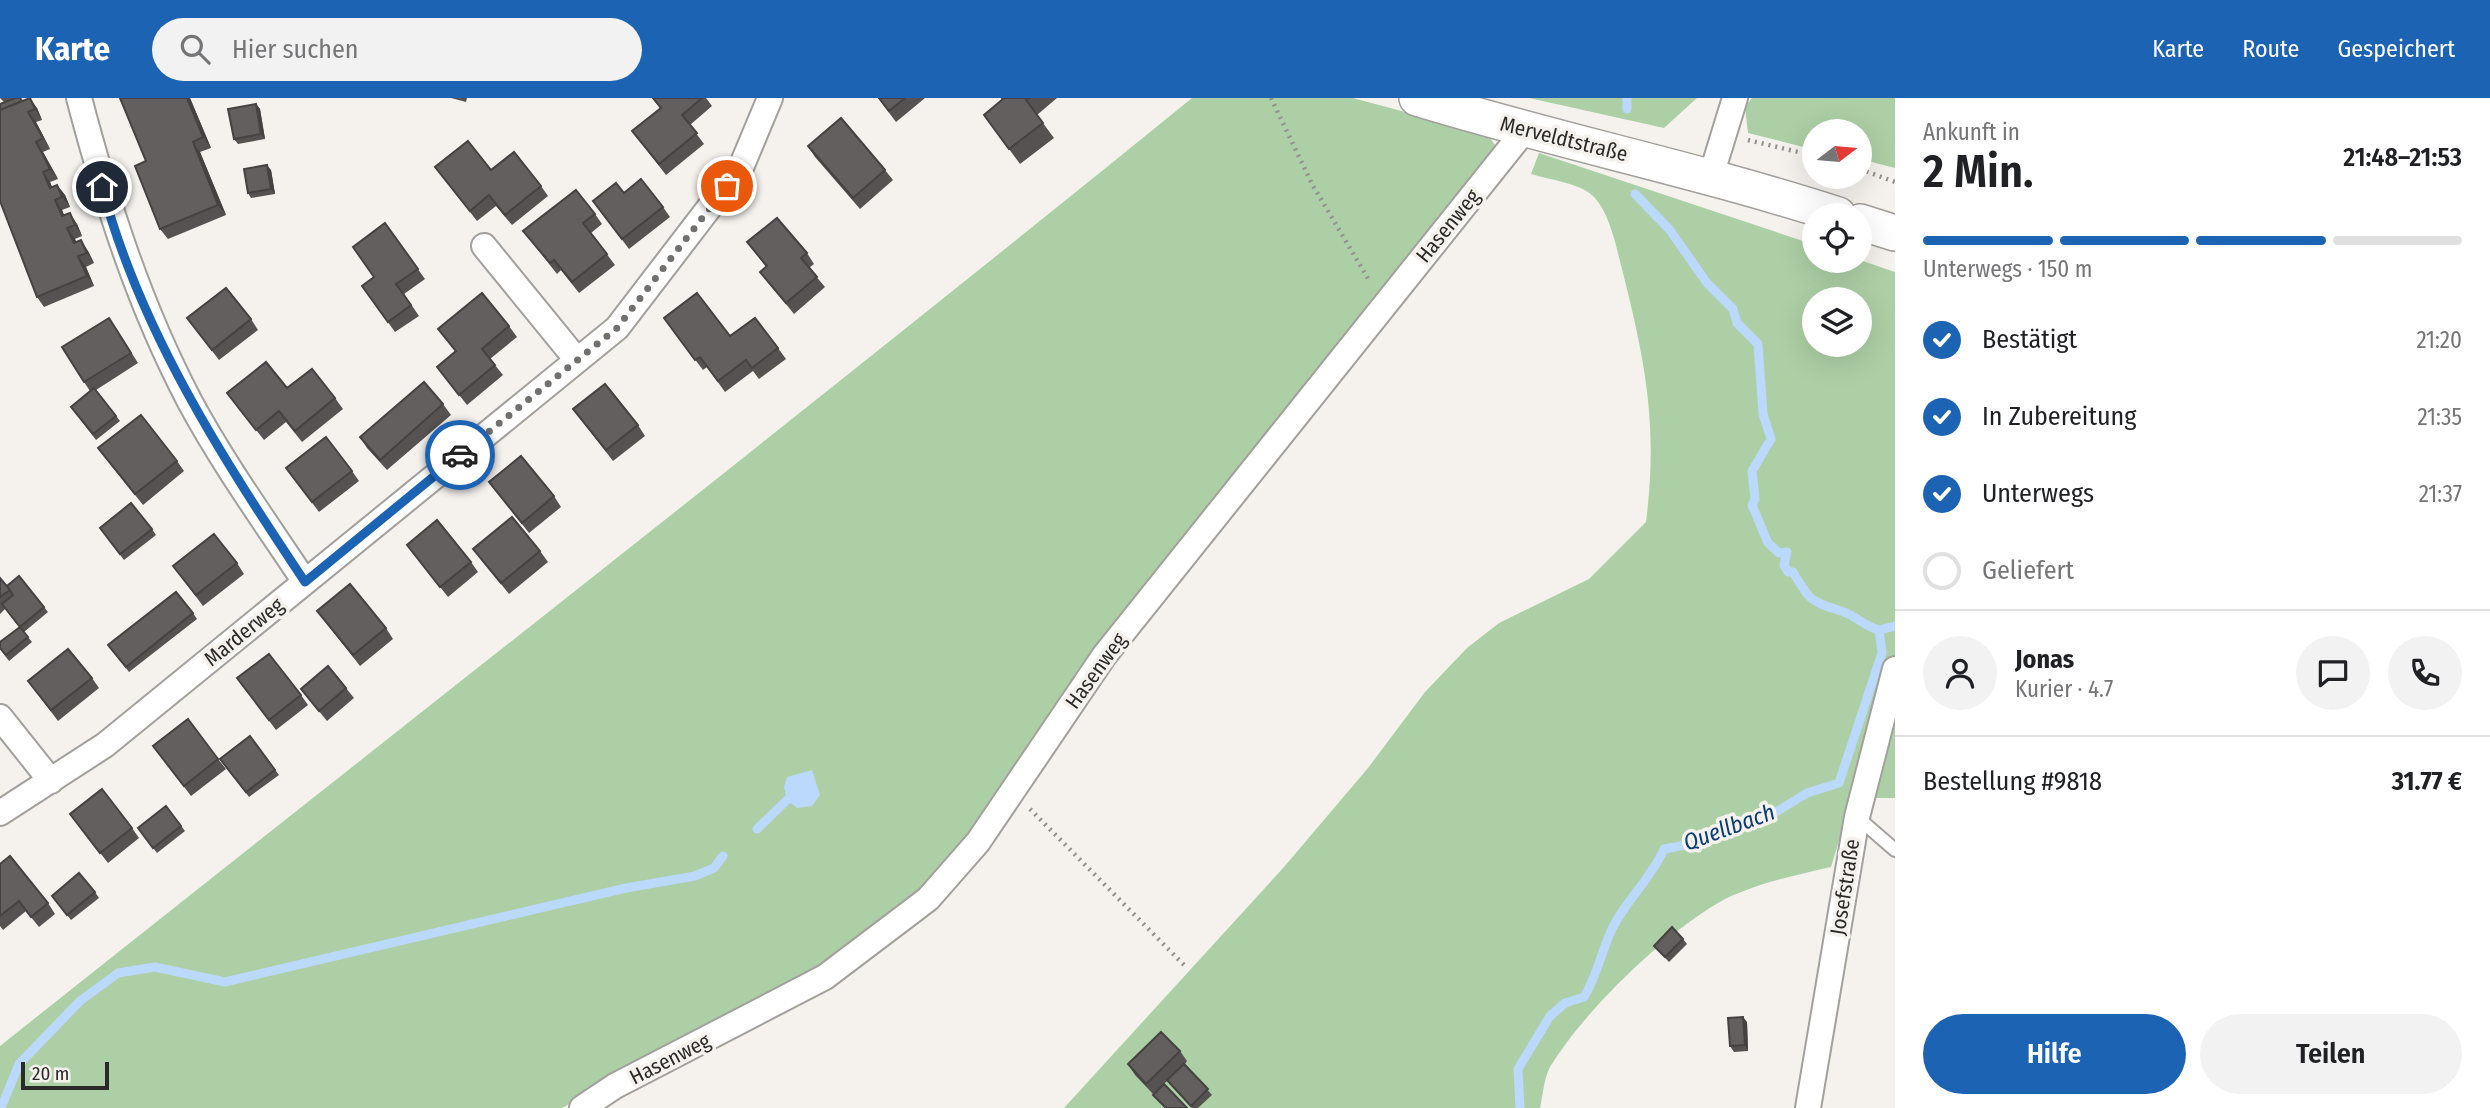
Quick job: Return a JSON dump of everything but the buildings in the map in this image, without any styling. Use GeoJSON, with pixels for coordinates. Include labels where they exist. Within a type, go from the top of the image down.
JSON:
{"type":"FeatureCollection","features":[{"type":"Feature","properties":{"kind":"main road","name":"Merveldtstraße"},"geometry":{"type":"LineString","coordinates":[[1417,98],[1524,131],[1711,176],[1802,204]]}},
{"type":"Feature","properties":{"kind":"main road"},"geometry":{"type":"LineString","coordinates":[[1872,226],[1895,233]]}},
{"type":"Feature","properties":{"kind":"street"},"geometry":{"type":"LineString","coordinates":[[79,98],[108,209],[130,269],[190,402],[305,582]]}},
{"type":"Feature","properties":{"kind":"street","name":"Marderweg"},"geometry":{"type":"LineString","coordinates":[[0,813],[105,745],[617,328],[742,165],[770,98]]}},
{"type":"Feature","properties":{"kind":"street"},"geometry":{"type":"LineString","coordinates":[[1711,176],[1735,98]]}},
{"type":"Feature","properties":{"kind":"street","name":"Hasenweg"},"geometry":{"type":"LineString","coordinates":[[582,1108],[615,1086],[825,977],[928,899],[978,842],[1104,656],[1524,131]]}},
{"type":"Feature","properties":{"kind":"street"},"geometry":{"type":"LineString","coordinates":[[484,246],[577,360]]}},
{"type":"Feature","properties":{"kind":"street","name":"Josefstraße"},"geometry":{"type":"LineString","coordinates":[[1808,1108],[1857,817],[1895,670]]}},
{"type":"Feature","properties":{"kind":"street"},"geometry":{"type":"LineString","coordinates":[[0,717],[51,781]]}},
{"type":"Feature","properties":{"kind":"lane"},"geometry":{"type":"LineString","coordinates":[[1857,817],[1895,850]]}},
{"type":"Feature","properties":{"kind":"path"},"geometry":{"type":"LineString","coordinates":[[1271,98],[1312,184],[1384,306]]}},
{"type":"Feature","properties":{"kind":"path"},"geometry":{"type":"LineString","coordinates":[[1724,134],[1802,153]]}},
{"type":"Feature","properties":{"kind":"path"},"geometry":{"type":"LineString","coordinates":[[1872,173],[1895,182]]}},
{"type":"Feature","properties":{"kind":"path"},"geometry":{"type":"LineString","coordinates":[[1012,791],[1185,966]]}},
{"type":"Feature","properties":{"kind":"green space"},"geometry":{"type":"Polygon","coordinates":[[[1192,98],[1353,98],[1487,134],[1495,145],[1360,331],[989,816],[928,886],[834,959],[562,1108],[0,1108],[0,1046],[1192,98]]]}},
{"type":"Feature","properties":{"kind":"green space"},"geometry":{"type":"Polygon","coordinates":[[[1529,98],[1697,98],[1664,128],[1529,98]]]}},
{"type":"Feature","properties":{"kind":"green space"},"geometry":{"type":"Polygon","coordinates":[[[1752,98],[1895,98],[1895,168],[1872,162],[1872,119],[1802,119],[1802,147],[1748,133],[1745,107],[1752,98]]]}},
{"type":"Feature","properties":{"kind":"green space"},"geometry":{"type":"Polygon","coordinates":[[[1539,153],[1802,241],[1802,273],[1872,273],[1872,264],[1895,272],[1895,657],[1831,867],[1773,881],[1730,897],[1696,917],[1649,954],[1604,999],[1565,1045],[1548,1071],[1540,1108],[1064,1108],[1284,867],[1368,768],[1425,692],[1467,648],[1499,623],[1589,579],[1646,522],[1651,456],[1650,426],[1638,337],[1613,234],[1605,214],[1595,198],[1574,185],[1531,174],[1539,153]]]}},
{"type":"Feature","properties":{"kind":"green space"},"geometry":{"type":"Polygon","coordinates":[[[1895,711],[1895,798],[1868,798],[1895,711]]]}},
{"type":"Feature","properties":{"kind":"water"},"geometry":{"type":"Polygon","coordinates":[[[812,770],[820,795],[812,806],[797,808],[787,800],[784,787],[787,777],[812,770]]]}},
{"type":"Feature","properties":{"kind":"waterway"},"geometry":{"type":"LineString","coordinates":[[1627,98],[1627,109]]}},
{"type":"Feature","properties":{"kind":"waterway"},"geometry":{"type":"LineString","coordinates":[[1635,194],[1669,229],[1707,283],[1733,309],[1737,323],[1758,344],[1763,414],[1771,439],[1752,471],[1755,499],[1752,505],[1768,543],[1779,553],[1787,552],[1784,565],[1788,572],[1793,572],[1813,600],[1849,614],[1879,630]]}},
{"type":"Feature","properties":{"kind":"waterway","name":"Quellbach"},"geometry":{"type":"LineString","coordinates":[[1520,1108],[1518,1069],[1550,1016],[1565,1003],[1584,997],[1617,920],[1664,849],[1702,842],[1766,818],[1807,793],[1839,783],[1882,653],[1879,630],[1895,626]]}},
{"type":"Feature","properties":{"kind":"waterway"},"geometry":{"type":"LineString","coordinates":[[757,829],[787,800]]}},
{"type":"Feature","properties":{"kind":"waterway"},"geometry":{"type":"LineString","coordinates":[[1,1108],[19,1064],[80,1001],[118,973],[155,967],[225,982],[626,888],[695,876],[714,868],[723,856]]}},
{"type":"Feature","properties":{"kind":"way so far"},"geometry":{"type":"LineString","coordinates":[[460,455],[617,328],[727,186]]}},
{"type":"Feature","properties":{"kind":"route"},"geometry":{"type":"LineString","coordinates":[[102,187],[134,281],[190,402],[305,582],[460,455]]}}]}
